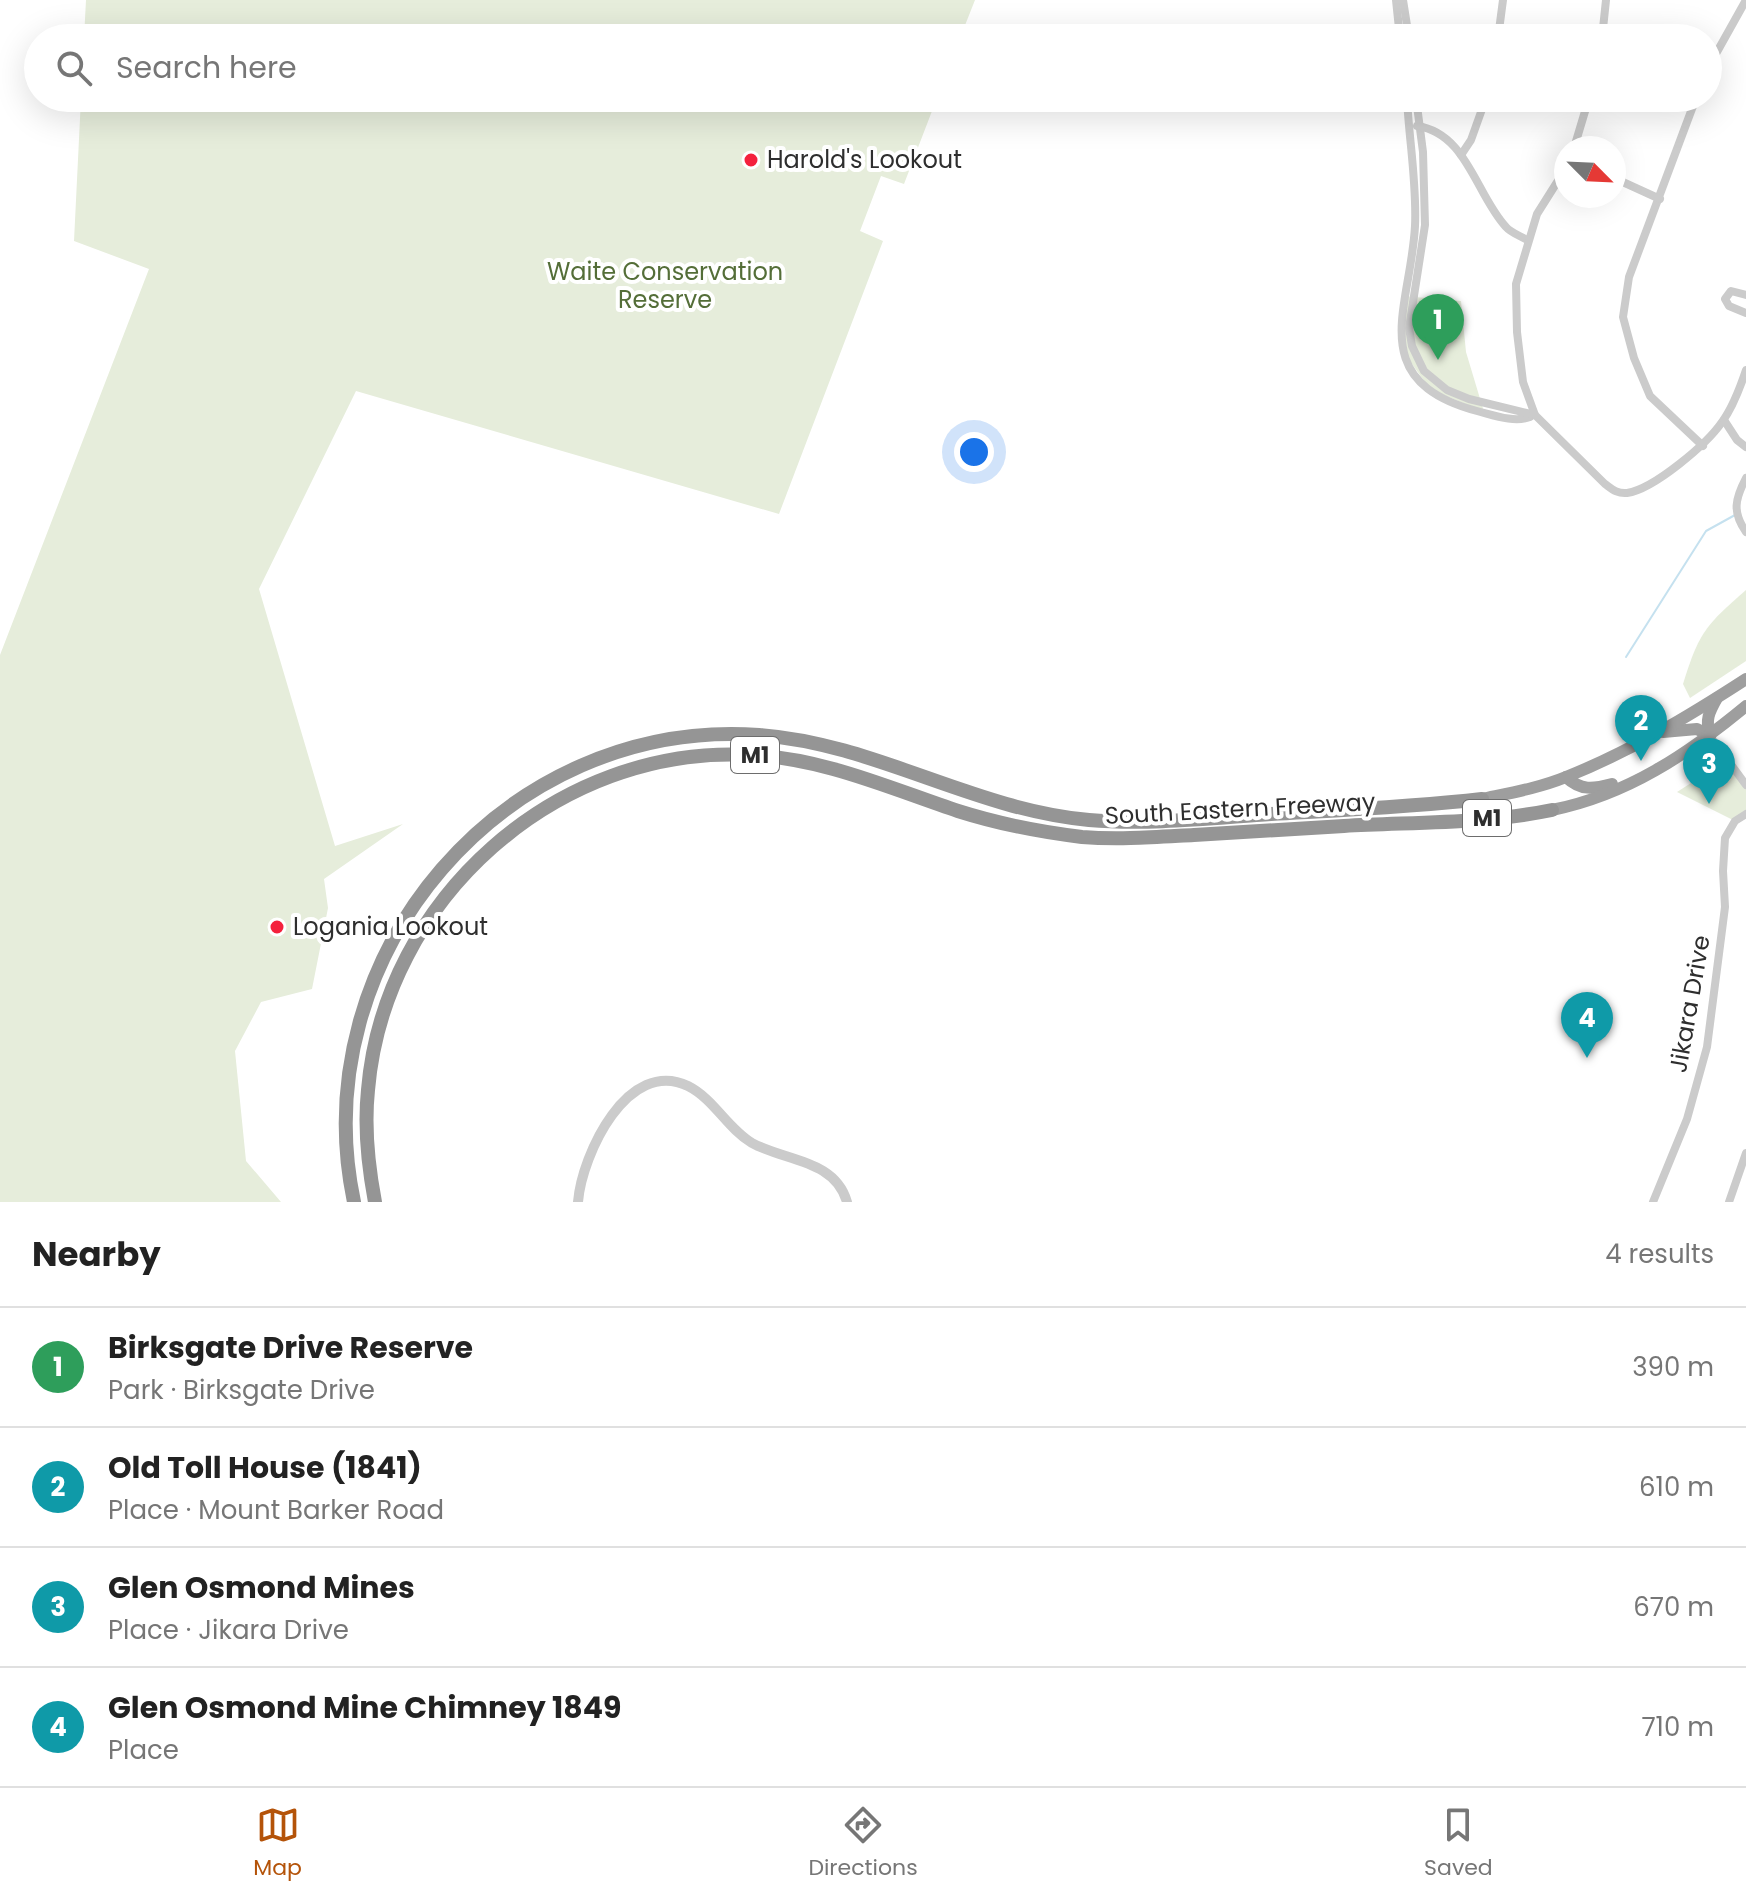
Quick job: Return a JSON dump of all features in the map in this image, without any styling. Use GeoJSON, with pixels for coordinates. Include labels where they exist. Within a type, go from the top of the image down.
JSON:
{"type":"FeatureCollection","features":[{"type":"Feature","properties":{"kind":"highway","name":"M1"},"geometry":{"type":"LineString","coordinates":[[1566,777],[1656,734],[1746,679]]}},
{"type":"Feature","properties":{"kind":"highway"},"geometry":{"type":"LineString","coordinates":[[1710,736],[1706,724],[1719,696]]}},
{"type":"Feature","properties":{"kind":"highway","name":"M1"},"geometry":{"type":"LineString","coordinates":[[1643,778],[1710,736],[1746,706]]}},
{"type":"Feature","properties":{"kind":"highway"},"geometry":{"type":"LineString","coordinates":[[1656,734],[1697,729],[1710,736]]}},
{"type":"Feature","properties":{"kind":"highway","name":"South Eastern Freeway"},"geometry":{"type":"LineString","coordinates":[[354,1202],[346,1137],[347,1094],[353,1051],[378,970],[397,931],[420,894],[447,861],[478,831],[548,781],[600,758],[670,739],[712,734],[798,739],[881,762],[1004,805],[1047,815],[1091,820],[1178,820],[1394,807],[1482,799],[1566,777]]}},
{"type":"Feature","properties":{"kind":"highway","name":"South Eastern Freeway"},"geometry":{"type":"LineString","coordinates":[[375,1202],[367,1134],[368,1090],[374,1047],[385,1006],[422,928],[447,893],[507,833],[581,787],[621,772],[704,755],[790,758],[832,768],[997,823],[1085,837],[1130,838],[1486,818],[1552,810],[1596,798],[1643,778]]}},
{"type":"Feature","properties":{"kind":"highway"},"geometry":{"type":"LineString","coordinates":[[1566,777],[1585,789],[1643,778]]}},
{"type":"Feature","properties":{"kind":"street"},"geometry":{"type":"LineString","coordinates":[[1396,0],[1399,24]]}},
{"type":"Feature","properties":{"kind":"street"},"geometry":{"type":"LineString","coordinates":[[1403,0],[1407,24]]}},
{"type":"Feature","properties":{"kind":"street"},"geometry":{"type":"LineString","coordinates":[[1500,24],[1503,0]]}},
{"type":"Feature","properties":{"kind":"street"},"geometry":{"type":"LineString","coordinates":[[1603,24],[1606,0]]}},
{"type":"Feature","properties":{"kind":"street"},"geometry":{"type":"LineString","coordinates":[[1722,43],[1746,0]]}},
{"type":"Feature","properties":{"kind":"street"},"geometry":{"type":"LineString","coordinates":[[1408,112],[1415,227],[1400,328],[1409,366],[1418,379],[1447,401],[1514,419],[1535,415]]}},
{"type":"Feature","properties":{"kind":"street"},"geometry":{"type":"LineString","coordinates":[[1418,112],[1425,225],[1411,308],[1409,328],[1412,346],[1424,371],[1447,390],[1503,409],[1535,415]]}},
{"type":"Feature","properties":{"kind":"street"},"geometry":{"type":"LineString","coordinates":[[1461,155],[1471,140],[1481,112]]}},
{"type":"Feature","properties":{"kind":"street"},"geometry":{"type":"LineString","coordinates":[[1578,136],[1585,112]]}},
{"type":"Feature","properties":{"kind":"street"},"geometry":{"type":"LineString","coordinates":[[1691,112],[1629,277],[1623,317],[1634,358],[1650,396],[1703,446]]}},
{"type":"Feature","properties":{"kind":"street"},"geometry":{"type":"LineString","coordinates":[[1408,126],[1434,131],[1461,155],[1507,228],[1527,240]]}},
{"type":"Feature","properties":{"kind":"street"},"geometry":{"type":"LineString","coordinates":[[1626,183],[1660,199]]}},
{"type":"Feature","properties":{"kind":"street"},"geometry":{"type":"LineString","coordinates":[[1554,187],[1537,214],[1516,284],[1517,332],[1523,382],[1535,415],[1605,484],[1624,494],[1653,480],[1703,446],[1724,420],[1743,388],[1746,370]]}},
{"type":"Feature","properties":{"kind":"street"},"geometry":{"type":"LineString","coordinates":[[1746,295],[1731,291],[1725,299],[1729,306],[1746,313]]}},
{"type":"Feature","properties":{"kind":"street"},"geometry":{"type":"LineString","coordinates":[[1724,420],[1737,440],[1746,447]]}},
{"type":"Feature","properties":{"kind":"street"},"geometry":{"type":"LineString","coordinates":[[1746,478],[1738,493],[1737,516],[1746,532]]}},
{"type":"Feature","properties":{"kind":"street"},"geometry":{"type":"LineString","coordinates":[[1710,736],[1746,785]]}},
{"type":"Feature","properties":{"kind":"street","name":"Jikara Drive"},"geometry":{"type":"LineString","coordinates":[[1653,1202],[1687,1119],[1707,1047],[1725,907],[1725,838],[1735,821],[1746,814]]}},
{"type":"Feature","properties":{"kind":"street"},"geometry":{"type":"LineString","coordinates":[[578,1202],[588,1163],[612,1116],[637,1088],[668,1080],[699,1092],[735,1131],[756,1145],[803,1161],[824,1172],[839,1184],[847,1202]]}},
{"type":"Feature","properties":{"kind":"street"},"geometry":{"type":"LineString","coordinates":[[1729,1202],[1746,1153]]}},
{"type":"Feature","properties":{"kind":"green space"},"geometry":{"type":"Polygon","coordinates":[[[86,0],[975,0],[966,24],[85,24],[86,0]]]}},
{"type":"Feature","properties":{"kind":"green space","name":"Waite Conservation Reserve"},"geometry":{"type":"Polygon","coordinates":[[[80,112],[932,112],[904,184],[881,176],[860,231],[883,241],[779,514],[356,391],[259,589],[335,846],[403,824],[324,879],[328,908],[312,989],[261,1002],[235,1051],[246,1161],[281,1202],[0,1202],[0,655],[149,269],[74,241],[80,112]]]}},
{"type":"Feature","properties":{"kind":"green space"},"geometry":{"type":"Polygon","coordinates":[[[1403,296],[1461,301],[1466,352],[1484,412],[1430,389],[1404,353],[1403,296]]]}},
{"type":"Feature","properties":{"kind":"green space"},"geometry":{"type":"Polygon","coordinates":[[[1746,590],[1746,661],[1690,698],[1683,684],[1699,641],[1713,621],[1746,590]]]}},
{"type":"Feature","properties":{"kind":"green space"},"geometry":{"type":"Polygon","coordinates":[[[1727,760],[1746,785],[1746,814],[1735,821],[1677,792],[1727,760]]]}},
{"type":"Feature","properties":{"kind":"waterway"},"geometry":{"type":"LineString","coordinates":[[1626,657],[1706,531],[1735,515]]}},
{"type":"Feature","properties":{"kind":"place","name":"Harold's Lookout"},"geometry":{"type":"Point","coordinates":[751,160]}},
{"type":"Feature","properties":{"kind":"place","name":"Birksgate Drive Reserve"},"geometry":{"type":"Point","coordinates":[1438,360]}},
{"type":"Feature","properties":{"kind":"place","name":"Old Toll House (1841)"},"geometry":{"type":"Point","coordinates":[1641,761]}},
{"type":"Feature","properties":{"kind":"place","name":"Glen Osmond Mines"},"geometry":{"type":"Point","coordinates":[1709,804]}},
{"type":"Feature","properties":{"kind":"place","name":"Logania Lookout"},"geometry":{"type":"Point","coordinates":[277,927]}},
{"type":"Feature","properties":{"kind":"place","name":"Glen Osmond Mine Chimney 1849"},"geometry":{"type":"Point","coordinates":[1587,1058]}}]}
